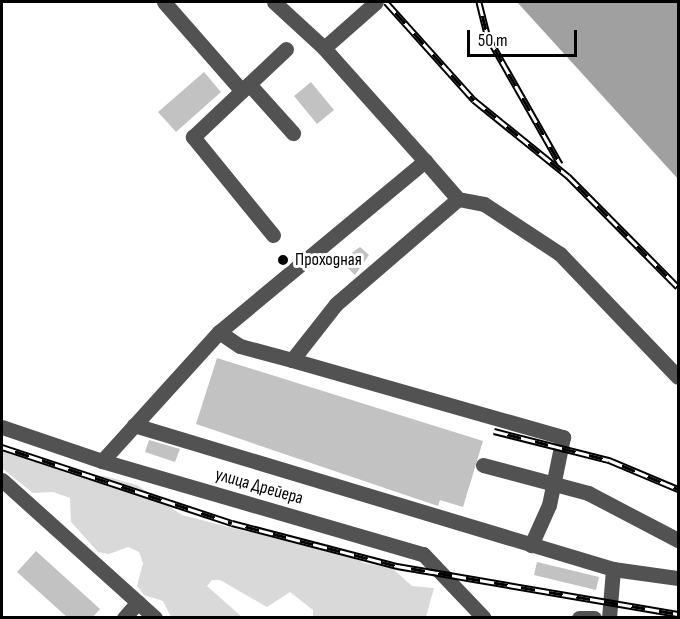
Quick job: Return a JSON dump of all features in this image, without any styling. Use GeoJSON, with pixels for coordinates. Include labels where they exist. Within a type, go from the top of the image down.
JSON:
{"type":"FeatureCollection","features":[{"type":"Feature","properties":{"kind":"street"},"geometry":{"type":"LineString","coordinates":[[164,2],[294,133]]}},
{"type":"Feature","properties":{"kind":"street"},"geometry":{"type":"LineString","coordinates":[[274,2],[324,48],[458,199],[484,204],[560,254],[678,376]]}},
{"type":"Feature","properties":{"kind":"street"},"geometry":{"type":"LineString","coordinates":[[324,48],[376,2]]}},
{"type":"Feature","properties":{"kind":"street"},"geometry":{"type":"LineString","coordinates":[[273,235],[193,137],[286,49]]}},
{"type":"Feature","properties":{"kind":"street"},"geometry":{"type":"LineString","coordinates":[[102,461],[219,332],[425,160]]}},
{"type":"Feature","properties":{"kind":"street"},"geometry":{"type":"LineString","coordinates":[[292,360],[336,304],[458,199]]}},
{"type":"Feature","properties":{"kind":"street"},"geometry":{"type":"LineString","coordinates":[[219,332],[240,346],[563,437],[553,484],[531,545]]}},
{"type":"Feature","properties":{"kind":"street"},"geometry":{"type":"LineString","coordinates":[[134,425],[613,569],[678,578]]}},
{"type":"Feature","properties":{"kind":"street","name":"улица Дрейера"},"geometry":{"type":"LineString","coordinates":[[2,427],[102,461],[423,554],[484,618]]}},
{"type":"Feature","properties":{"kind":"street"},"geometry":{"type":"LineString","coordinates":[[483,465],[588,493],[678,540]]}},
{"type":"Feature","properties":{"kind":"street"},"geometry":{"type":"LineString","coordinates":[[2,480],[154,618]]}},
{"type":"Feature","properties":{"kind":"street"},"geometry":{"type":"LineString","coordinates":[[609,618],[613,569]]}},
{"type":"Feature","properties":{"kind":"street"},"geometry":{"type":"LineString","coordinates":[[124,618],[138,602]]}},
{"type":"Feature","properties":{"kind":"street"},"geometry":{"type":"LineString","coordinates":[[579,618],[594,618]]}},
{"type":"Feature","properties":{"kind":"shaded area"},"geometry":{"type":"Polygon","coordinates":[[[517,2],[678,2],[678,179],[517,2]]]}},
{"type":"Feature","properties":{"kind":"shaded area"},"geometry":{"type":"Polygon","coordinates":[[[10,450],[69,474],[104,476],[137,485],[182,515],[248,532],[275,532],[299,544],[327,544],[364,563],[392,568],[412,586],[434,588],[426,617],[313,617],[313,610],[290,592],[267,607],[220,580],[212,580],[207,586],[242,617],[171,617],[163,601],[144,595],[137,586],[143,563],[139,552],[128,547],[109,554],[98,552],[71,522],[70,498],[53,492],[33,493],[3,469],[2,451],[10,450]]]}},
{"type":"Feature","properties":{"kind":"building"},"geometry":{"type":"Polygon","coordinates":[[[204,72],[221,92],[176,132],[158,112],[204,72]]]}},
{"type":"Feature","properties":{"kind":"building"},"geometry":{"type":"Polygon","coordinates":[[[311,82],[334,110],[317,124],[294,96],[311,82]]]}},
{"type":"Feature","properties":{"kind":"building"},"geometry":{"type":"Polygon","coordinates":[[[360,247],[369,255],[355,275],[340,261],[360,247]]]}},
{"type":"Feature","properties":{"kind":"building"},"geometry":{"type":"Polygon","coordinates":[[[217,358],[483,441],[463,507],[440,500],[438,506],[196,424],[217,358]]]}},
{"type":"Feature","properties":{"kind":"building"},"geometry":{"type":"Polygon","coordinates":[[[149,440],[180,449],[175,462],[145,452],[149,440]]]}},
{"type":"Feature","properties":{"kind":"building"},"geometry":{"type":"Polygon","coordinates":[[[36,551],[100,609],[92,618],[68,618],[17,572],[36,551]]]}},
{"type":"Feature","properties":{"kind":"building"},"geometry":{"type":"Polygon","coordinates":[[[537,562],[599,577],[596,590],[534,575],[537,562]]]}},
{"type":"Feature","properties":{"kind":"railway"},"geometry":{"type":"LineString","coordinates":[[386,2],[474,100],[568,176],[678,287]]}},
{"type":"Feature","properties":{"kind":"railway"},"geometry":{"type":"LineString","coordinates":[[479,2],[488,37],[560,164]]}},
{"type":"Feature","properties":{"kind":"railway"},"geometry":{"type":"LineString","coordinates":[[494,431],[609,460],[678,489]]}},
{"type":"Feature","properties":{"kind":"railway"},"geometry":{"type":"LineString","coordinates":[[2,447],[232,523],[397,566],[678,614]]}},
{"type":"Feature","properties":{"kind":"place","name":"Проходная"},"geometry":{"type":"Point","coordinates":[283,260]}}]}
